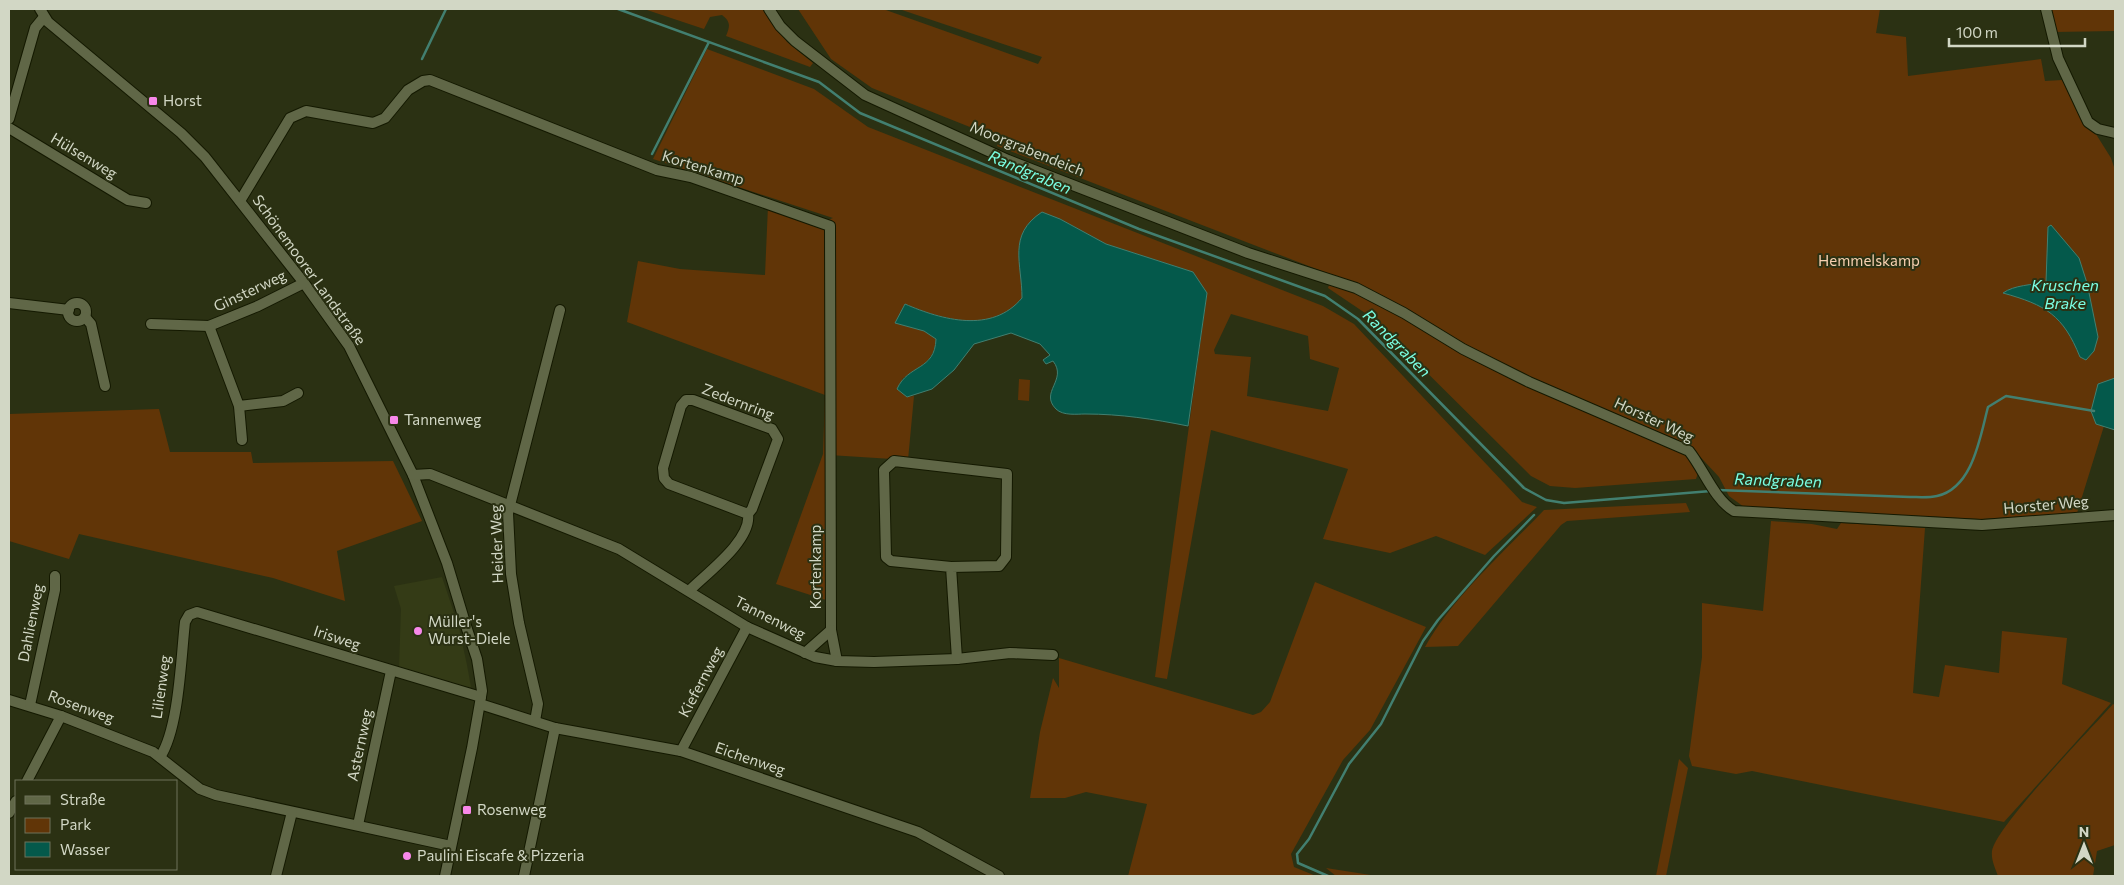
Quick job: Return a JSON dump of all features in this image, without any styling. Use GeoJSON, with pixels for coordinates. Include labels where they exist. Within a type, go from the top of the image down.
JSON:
{"type":"FeatureCollection","features":[{"type":"Feature","properties":{"kind":"street","name":"Moorgrabendeich"},"geometry":{"type":"LineString","coordinates":[[768,9],[780,26],[826,67],[865,95],[1008,160],[1248,253],[1331,279]]}},
{"type":"Feature","properties":{"kind":"street"},"geometry":{"type":"LineString","coordinates":[[2046,9],[2058,58],[2088,122],[2098,129],[2115,133]]}},
{"type":"Feature","properties":{"kind":"street"},"geometry":{"type":"LineString","coordinates":[[9,119],[35,28],[42,13]]}},
{"type":"Feature","properties":{"kind":"street","name":"Schönemoorer Landstraße"},"geometry":{"type":"LineString","coordinates":[[42,13],[205,156],[304,283],[349,346],[413,475],[446,563],[477,659],[481,701],[445,876]]}},
{"type":"Feature","properties":{"kind":"street","name":"Kortenkamp"},"geometry":{"type":"LineString","coordinates":[[240,201],[290,118],[306,111],[373,123],[386,118],[408,90],[423,81],[430,80],[657,170],[691,178],[830,226],[831,630],[837,661]]}},
{"type":"Feature","properties":{"kind":"street","name":"Hülsenweg"},"geometry":{"type":"LineString","coordinates":[[9,128],[128,200],[146,203]]}},
{"type":"Feature","properties":{"kind":"street","name":"Horster Weg"},"geometry":{"type":"LineString","coordinates":[[1331,279],[1356,288],[1380,300],[1463,349],[1528,382],[1689,451],[1702,467],[1722,502],[1734,511],[1982,525],[2115,515]]}},
{"type":"Feature","properties":{"kind":"street","name":"Ginsterweg"},"geometry":{"type":"LineString","coordinates":[[151,324],[209,326],[258,306],[304,283]]}},
{"type":"Feature","properties":{"kind":"street"},"geometry":{"type":"LineString","coordinates":[[9,303],[69,310],[73,305],[82,305],[86,309],[85,317],[91,324],[105,386]]}},
{"type":"Feature","properties":{"kind":"street","name":"Heider Weg"},"geometry":{"type":"LineString","coordinates":[[535,721],[538,704],[519,623],[511,574],[509,505],[560,310]]}},
{"type":"Feature","properties":{"kind":"street","name":"Ginsterweg"},"geometry":{"type":"LineString","coordinates":[[209,326],[239,406],[242,440]]}},
{"type":"Feature","properties":{"kind":"street"},"geometry":{"type":"LineString","coordinates":[[239,406],[283,401],[298,393]]}},
{"type":"Feature","properties":{"kind":"street","name":"Zedernring"},"geometry":{"type":"LineString","coordinates":[[690,590],[740,541],[747,527],[748,514],[752,509],[778,435],[772,429],[694,400],[686,400],[681,406],[663,468],[664,478],[669,484],[748,514]]}},
{"type":"Feature","properties":{"kind":"street"},"geometry":{"type":"LineString","coordinates":[[894,461],[1007,474],[1006,557],[999,566],[951,567],[891,561],[886,557],[884,470],[894,461]]}},
{"type":"Feature","properties":{"kind":"street","name":"Tannenweg"},"geometry":{"type":"LineString","coordinates":[[413,475],[430,474],[619,548],[690,590],[747,627],[805,653],[837,661],[957,659],[1010,653],[1053,655]]}},
{"type":"Feature","properties":{"kind":"street"},"geometry":{"type":"LineString","coordinates":[[951,567],[957,659]]}},
{"type":"Feature","properties":{"kind":"street","name":"Dahlienweg"},"geometry":{"type":"LineString","coordinates":[[30,705],[55,590],[55,576]]}},
{"type":"Feature","properties":{"kind":"street","name":"Irisweg"},"geometry":{"type":"LineString","coordinates":[[186,619],[193,613],[202,613],[391,671],[481,701]]}},
{"type":"Feature","properties":{"kind":"street","name":"Lilienweg"},"geometry":{"type":"LineString","coordinates":[[160,757],[167,744],[173,714],[186,619]]}},
{"type":"Feature","properties":{"kind":"street","name":"Kiefernweg"},"geometry":{"type":"LineString","coordinates":[[680,751],[747,627]]}},
{"type":"Feature","properties":{"kind":"street","name":"Kortenkamp"},"geometry":{"type":"LineString","coordinates":[[805,653],[831,630]]}},
{"type":"Feature","properties":{"kind":"street","name":"Asternweg"},"geometry":{"type":"LineString","coordinates":[[358,826],[391,671]]}},
{"type":"Feature","properties":{"kind":"street","name":"Rosenweg"},"geometry":{"type":"LineString","coordinates":[[9,700],[30,705],[123,739],[160,757],[205,792],[452,846]]}},
{"type":"Feature","properties":{"kind":"street","name":"Eichenweg"},"geometry":{"type":"LineString","coordinates":[[481,701],[555,728],[680,751],[918,832],[999,876]]}},
{"type":"Feature","properties":{"kind":"street"},"geometry":{"type":"LineString","coordinates":[[28,780],[61,716]]}},
{"type":"Feature","properties":{"kind":"street"},"geometry":{"type":"LineString","coordinates":[[524,876],[555,728]]}},
{"type":"Feature","properties":{"kind":"street"},"geometry":{"type":"LineString","coordinates":[[276,876],[292,812]]}},
{"type":"Feature","properties":{"kind":"shaded area"},"geometry":{"type":"Polygon","coordinates":[[[442,577],[459,628],[467,665],[471,687],[466,689],[399,668],[401,609],[394,586],[442,577]]]}},
{"type":"Feature","properties":{"kind":"green space"},"geometry":{"type":"Polygon","coordinates":[[[644,9],[763,9],[787,42],[813,63],[810,67],[726,36],[729,24],[722,15],[710,17],[704,29],[644,9]]]}},
{"type":"Feature","properties":{"kind":"green space","name":"Hemmelskamp"},"geometry":{"type":"Polygon","coordinates":[[[798,9],[883,9],[1038,64],[1042,57],[899,9],[1880,9],[1876,33],[1906,37],[1908,76],[2041,59],[2045,81],[2062,80],[2111,158],[2115,170],[2115,416],[2096,424],[2104,426],[2077,513],[1980,519],[1744,507],[1729,496],[1719,477],[1692,448],[1673,438],[1530,378],[1332,275],[997,146],[1000,139],[872,88],[831,59],[798,9]]]}},
{"type":"Feature","properties":{"kind":"green space"},"geometry":{"type":"Polygon","coordinates":[[[2047,9],[2115,9],[2115,31],[2054,32],[2047,9]]]}},
{"type":"Feature","properties":{"kind":"green space"},"geometry":{"type":"Polygon","coordinates":[[[707,49],[814,89],[868,127],[1323,306],[1354,324],[1522,502],[1537,507],[1485,555],[1436,536],[1390,553],[1323,539],[1348,469],[1211,430],[1167,679],[1155,677],[1207,293],[1193,272],[1106,244],[1060,219],[1022,279],[1022,298],[1002,316],[991,320],[966,321],[940,316],[905,304],[895,323],[924,331],[936,339],[933,353],[925,363],[902,379],[907,397],[914,396],[908,460],[829,455],[826,600],[776,584],[823,454],[825,395],[627,322],[638,261],[680,269],[765,275],[768,206],[812,226],[833,218],[653,159],[707,49]],[[1231,314],[1214,350],[1215,354],[1251,357],[1247,396],[1328,411],[1339,368],[1310,359],[1308,336],[1231,314]]]}},
{"type":"Feature","properties":{"kind":"green space"},"geometry":{"type":"Polygon","coordinates":[[[1330,282],[1354,291],[1687,454],[1699,470],[1696,479],[1575,488],[1550,486],[1531,476],[1371,317],[1328,288],[1330,282]]]}},
{"type":"Feature","properties":{"kind":"green space"},"geometry":{"type":"Polygon","coordinates":[[[1019,379],[1030,380],[1029,401],[1018,400],[1019,379]]]}},
{"type":"Feature","properties":{"kind":"green space"},"geometry":{"type":"Polygon","coordinates":[[[159,409],[170,452],[251,452],[253,463],[393,461],[422,521],[337,551],[345,601],[273,578],[79,534],[69,559],[9,541],[9,414],[159,409]]]}},
{"type":"Feature","properties":{"kind":"green space"},"geometry":{"type":"Polygon","coordinates":[[[1686,503],[1690,512],[1567,521],[1561,525],[1458,646],[1425,647],[1436,629],[1464,593],[1544,510],[1686,503]]]}},
{"type":"Feature","properties":{"kind":"green space"},"geometry":{"type":"Polygon","coordinates":[[[1771,521],[1812,524],[1837,529],[1841,523],[1925,528],[1913,693],[1939,697],[1945,665],[1999,673],[2002,631],[2067,638],[2062,684],[2111,703],[2004,822],[1752,771],[1736,774],[1692,766],[1689,756],[1702,657],[1702,603],[1763,611],[1771,521]]]}},
{"type":"Feature","properties":{"kind":"green space"},"geometry":{"type":"Polygon","coordinates":[[[1315,582],[1426,627],[1370,730],[1343,760],[1291,854],[1294,867],[1316,876],[1128,876],[1147,804],[1086,792],[1065,798],[1030,798],[1040,732],[1053,678],[1059,688],[1059,658],[1253,715],[1261,712],[1270,702],[1315,582]]]}},
{"type":"Feature","properties":{"kind":"green space"},"geometry":{"type":"Polygon","coordinates":[[[2113,704],[2115,705],[2115,845],[2097,851],[2093,876],[1998,876],[1992,851],[1997,839],[2009,821],[2113,704]]]}},
{"type":"Feature","properties":{"kind":"green space"},"geometry":{"type":"Polygon","coordinates":[[[1679,759],[1688,768],[1666,876],[1656,876],[1679,759]]]}},
{"type":"Feature","properties":{"kind":"green space"},"geometry":{"type":"Polygon","coordinates":[[[1326,868],[1377,876],[1336,876],[1326,868]]]}},
{"type":"Feature","properties":{"kind":"water"},"geometry":{"type":"Polygon","coordinates":[[[1042,212],[1060,219],[1106,244],[1193,272],[1207,293],[1188,426],[1137,417],[1062,413],[1056,409],[1050,397],[1056,380],[1057,368],[1053,361],[1046,364],[1043,360],[1050,355],[1040,344],[1011,333],[974,344],[954,370],[932,389],[907,397],[897,389],[908,375],[931,357],[936,339],[924,331],[895,323],[905,304],[950,319],[966,320],[982,320],[1010,309],[1022,298],[1019,261],[1020,240],[1024,230],[1031,221],[1042,212]]]}},
{"type":"Feature","properties":{"kind":"water","name":"Kruschen Brake"},"geometry":{"type":"Polygon","coordinates":[[[2051,225],[2079,258],[2087,283],[2098,337],[2094,351],[2086,360],[2080,357],[2074,343],[2060,321],[2042,307],[2003,293],[2018,287],[2046,282],[2048,227],[2051,225]]]}},
{"type":"Feature","properties":{"kind":"water"},"geometry":{"type":"Polygon","coordinates":[[[2115,378],[2115,430],[2096,424],[2091,411],[2098,384],[2115,378]]]}},
{"type":"Feature","properties":{"kind":"waterway"},"geometry":{"type":"LineString","coordinates":[[422,59],[446,9]]}},
{"type":"Feature","properties":{"kind":"waterway","name":"Randgraben"},"geometry":{"type":"LineString","coordinates":[[618,9],[819,82],[860,113],[1139,229],[1325,296],[1358,319],[1524,488],[1546,500],[1564,503],[1711,491]]}},
{"type":"Feature","properties":{"kind":"waterway"},"geometry":{"type":"LineString","coordinates":[[652,154],[709,42]]}},
{"type":"Feature","properties":{"kind":"waterway","name":"Randgraben"},"geometry":{"type":"LineString","coordinates":[[1717,490],[1910,497],[1937,496],[1949,491],[1959,483],[1967,472],[1978,446],[1988,407],[2006,396],[2094,411]]}},
{"type":"Feature","properties":{"kind":"waterway"},"geometry":{"type":"LineString","coordinates":[[1328,876],[1298,863],[1297,854],[1309,839],[1349,764],[1381,724],[1423,641],[1438,620],[1494,556],[1534,515]]}},
{"type":"Feature","properties":{"kind":"place","name":"Horst"},"geometry":{"type":"Point","coordinates":[153,101]}},
{"type":"Feature","properties":{"kind":"place","name":"Tannenweg"},"geometry":{"type":"Point","coordinates":[394,420]}},
{"type":"Feature","properties":{"kind":"place","name":"Müller's Wurst-Diele"},"geometry":{"type":"Point","coordinates":[418,631]}},
{"type":"Feature","properties":{"kind":"place","name":"Rosenweg"},"geometry":{"type":"Point","coordinates":[467,810]}},
{"type":"Feature","properties":{"kind":"place","name":"Paulini Eiscafe & Pizzeria"},"geometry":{"type":"Point","coordinates":[407,856]}}]}
